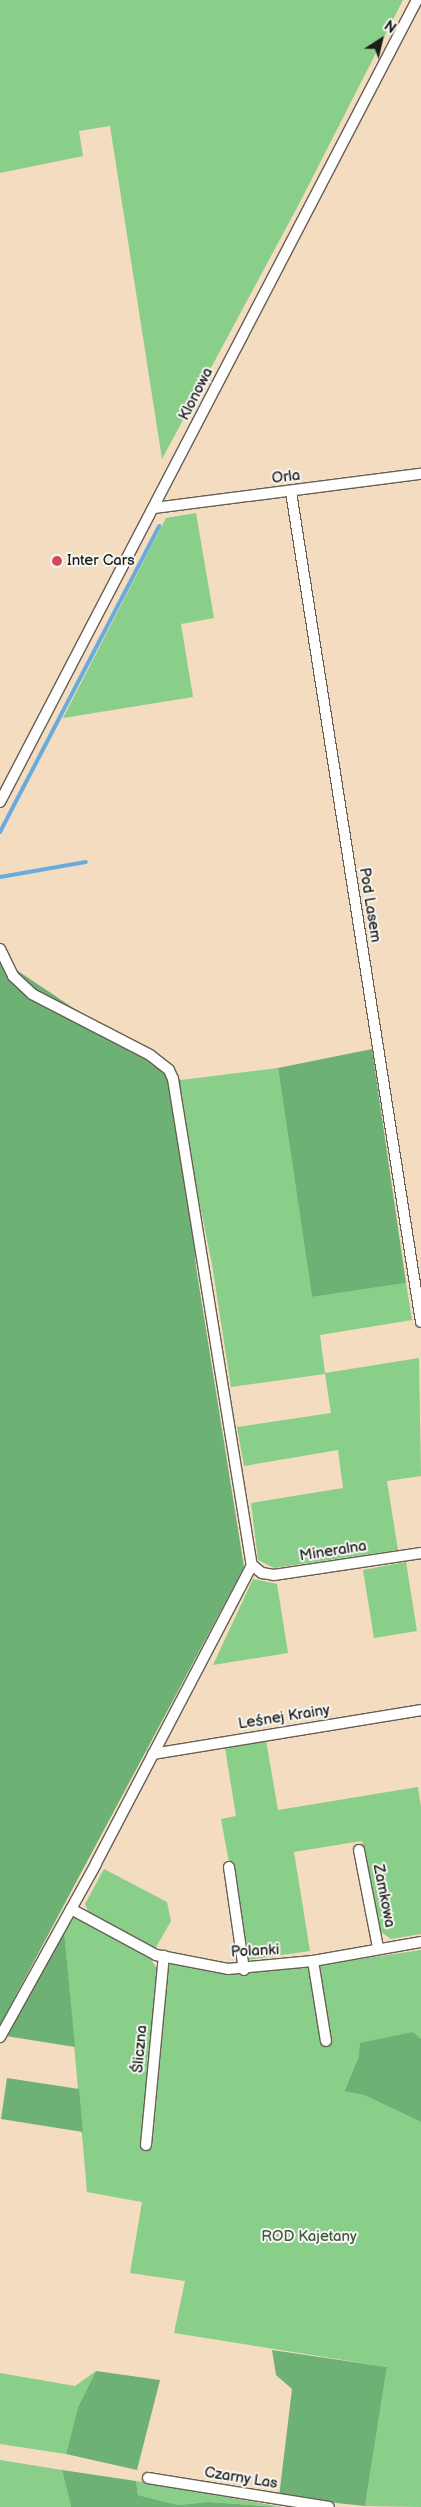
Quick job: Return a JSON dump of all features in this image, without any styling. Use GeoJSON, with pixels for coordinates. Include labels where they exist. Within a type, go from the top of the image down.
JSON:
{"type":"FeatureCollection","features":[{"type":"Feature","properties":{"kind":"street","name":"Klonowa"},"geometry":{"type":"LineString","coordinates":[[0,802],[417,0]]}},
{"type":"Feature","properties":{"kind":"street","name":"Orla"},"geometry":{"type":"LineString","coordinates":[[154,508],[421,474]]}},
{"type":"Feature","properties":{"kind":"street","name":"Pod Lasem"},"geometry":{"type":"LineString","coordinates":[[291,492],[421,1322]]}},
{"type":"Feature","properties":{"kind":"street"},"geometry":{"type":"LineString","coordinates":[[0,949],[13,976],[32,994],[150,1055],[171,1074],[252,1565],[71,1909],[0,2037]]}},
{"type":"Feature","properties":{"kind":"street","name":"Mineralna"},"geometry":{"type":"LineString","coordinates":[[252,1565],[262,1573],[274,1575],[421,1553]]}},
{"type":"Feature","properties":{"kind":"street","name":"Leśnej Krainy"},"geometry":{"type":"LineString","coordinates":[[153,1754],[421,1710]]}},
{"type":"Feature","properties":{"kind":"street","name":"Zamkowa"},"geometry":{"type":"LineString","coordinates":[[359,1850],[378,1948]]}},
{"type":"Feature","properties":{"kind":"street"},"geometry":{"type":"LineString","coordinates":[[229,1867],[244,1970]]}},
{"type":"Feature","properties":{"kind":"street","name":"Polanki"},"geometry":{"type":"LineString","coordinates":[[71,1909],[164,1956],[244,1970],[313,1962],[378,1948],[421,1942]]}},
{"type":"Feature","properties":{"kind":"street","name":"Śliczna"},"geometry":{"type":"LineString","coordinates":[[146,2145],[164,1956]]}},
{"type":"Feature","properties":{"kind":"street"},"geometry":{"type":"LineString","coordinates":[[313,1962],[326,2041]]}},
{"type":"Feature","properties":{"kind":"street","name":"Czarny Las"},"geometry":{"type":"LineString","coordinates":[[148,2478],[329,2507]]}},
{"type":"Feature","properties":{"kind":"green space"},"geometry":{"type":"Polygon","coordinates":[[[0,0],[403,0],[300,202],[162,459],[110,126],[79,131],[83,156],[0,173],[0,0]]]}},
{"type":"Feature","properties":{"kind":"green space"},"geometry":{"type":"Polygon","coordinates":[[[196,513],[214,618],[181,624],[193,697],[63,718],[166,518],[196,513]]]}},
{"type":"Feature","properties":{"kind":"green space"},"geometry":{"type":"Polygon","coordinates":[[[0,959],[181,1080],[196,1267],[244,1567],[0,2025],[0,959]]]}},
{"type":"Feature","properties":{"kind":"green space"},"geometry":{"type":"Polygon","coordinates":[[[372,1049],[406,1283],[312,1297],[278,1068],[372,1049]]]}},
{"type":"Feature","properties":{"kind":"green space"},"geometry":{"type":"Polygon","coordinates":[[[278,1068],[312,1297],[406,1283],[412,1320],[320,1335],[325,1373],[419,1358],[421,1476],[387,1481],[398,1550],[274,1568],[258,1560],[251,1503],[343,1488],[338,1450],[244,1466],[237,1427],[331,1413],[325,1374],[231,1387],[212,1264],[186,1137],[181,1080],[278,1068]]]}},
{"type":"Feature","properties":{"kind":"green space"},"geometry":{"type":"Polygon","coordinates":[[[406,1562],[417,1631],[374,1638],[363,1570],[406,1562]]]}},
{"type":"Feature","properties":{"kind":"green space"},"geometry":{"type":"Polygon","coordinates":[[[253,1579],[277,1584],[288,1653],[213,1665],[253,1579]]]}},
{"type":"Feature","properties":{"kind":"green space"},"geometry":{"type":"Polygon","coordinates":[[[266,1740],[278,1810],[418,1787],[421,1807],[421,1934],[391,1939],[380,1931],[362,1841],[294,1852],[310,1951],[247,1960],[221,1819],[236,1816],[225,1748],[266,1740]]]}},
{"type":"Feature","properties":{"kind":"green space"},"geometry":{"type":"Polygon","coordinates":[[[104,1869],[167,1902],[171,1921],[155,1949],[89,1914],[85,1904],[104,1869]]]}},
{"type":"Feature","properties":{"kind":"green space","name":"ROD Kajetany"},"geometry":{"type":"Polygon","coordinates":[[[72,1915],[150,1958],[159,1972],[140,2147],[152,2149],[169,1963],[234,1974],[308,1966],[321,2043],[332,2041],[319,1965],[421,1950],[421,2039],[412,2032],[359,2056],[344,2090],[364,2095],[421,2122],[421,2507],[365,2506],[387,2367],[174,2333],[185,2281],[130,2273],[142,2202],[87,2192],[64,1930],[72,1915]]]}},
{"type":"Feature","properties":{"kind":"green space"},"geometry":{"type":"Polygon","coordinates":[[[64,1930],[75,2047],[6,2036],[64,1930]]]}},
{"type":"Feature","properties":{"kind":"green space"},"geometry":{"type":"Polygon","coordinates":[[[413,2032],[421,2039],[421,2122],[364,2095],[344,2091],[359,2056],[360,2043],[413,2032]]]}},
{"type":"Feature","properties":{"kind":"green space"},"geometry":{"type":"Polygon","coordinates":[[[7,2078],[79,2089],[83,2132],[1,2119],[7,2078]]]}},
{"type":"Feature","properties":{"kind":"green space"},"geometry":{"type":"Polygon","coordinates":[[[272,2350],[387,2367],[365,2506],[279,2497],[292,2389],[276,2375],[272,2350]]]}},
{"type":"Feature","properties":{"kind":"green space"},"geometry":{"type":"Polygon","coordinates":[[[96,2371],[78,2407],[66,2454],[0,2444],[0,2373],[75,2386],[96,2371]]]}},
{"type":"Feature","properties":{"kind":"green space"},"geometry":{"type":"Polygon","coordinates":[[[96,2371],[160,2380],[137,2470],[66,2454],[78,2407],[96,2371]]]}},
{"type":"Feature","properties":{"kind":"green space"},"geometry":{"type":"Polygon","coordinates":[[[0,2460],[62,2470],[71,2507],[0,2507],[0,2460]]]}},
{"type":"Feature","properties":{"kind":"green space"},"geometry":{"type":"Polygon","coordinates":[[[62,2470],[136,2481],[138,2495],[178,2505],[208,2502],[281,2507],[71,2507],[62,2470]]]}},
{"type":"Feature","properties":{"kind":"green space"},"geometry":{"type":"Polygon","coordinates":[[[136,2481],[282,2507],[208,2502],[178,2505],[138,2495],[136,2481]]]}},
{"type":"Feature","properties":{"kind":"waterway"},"geometry":{"type":"LineString","coordinates":[[0,832],[159,526]]}},
{"type":"Feature","properties":{"kind":"waterway"},"geometry":{"type":"LineString","coordinates":[[0,877],[86,862]]}},
{"type":"Feature","properties":{"kind":"place","name":"Inter Cars"},"geometry":{"type":"Point","coordinates":[57,561]}}]}
